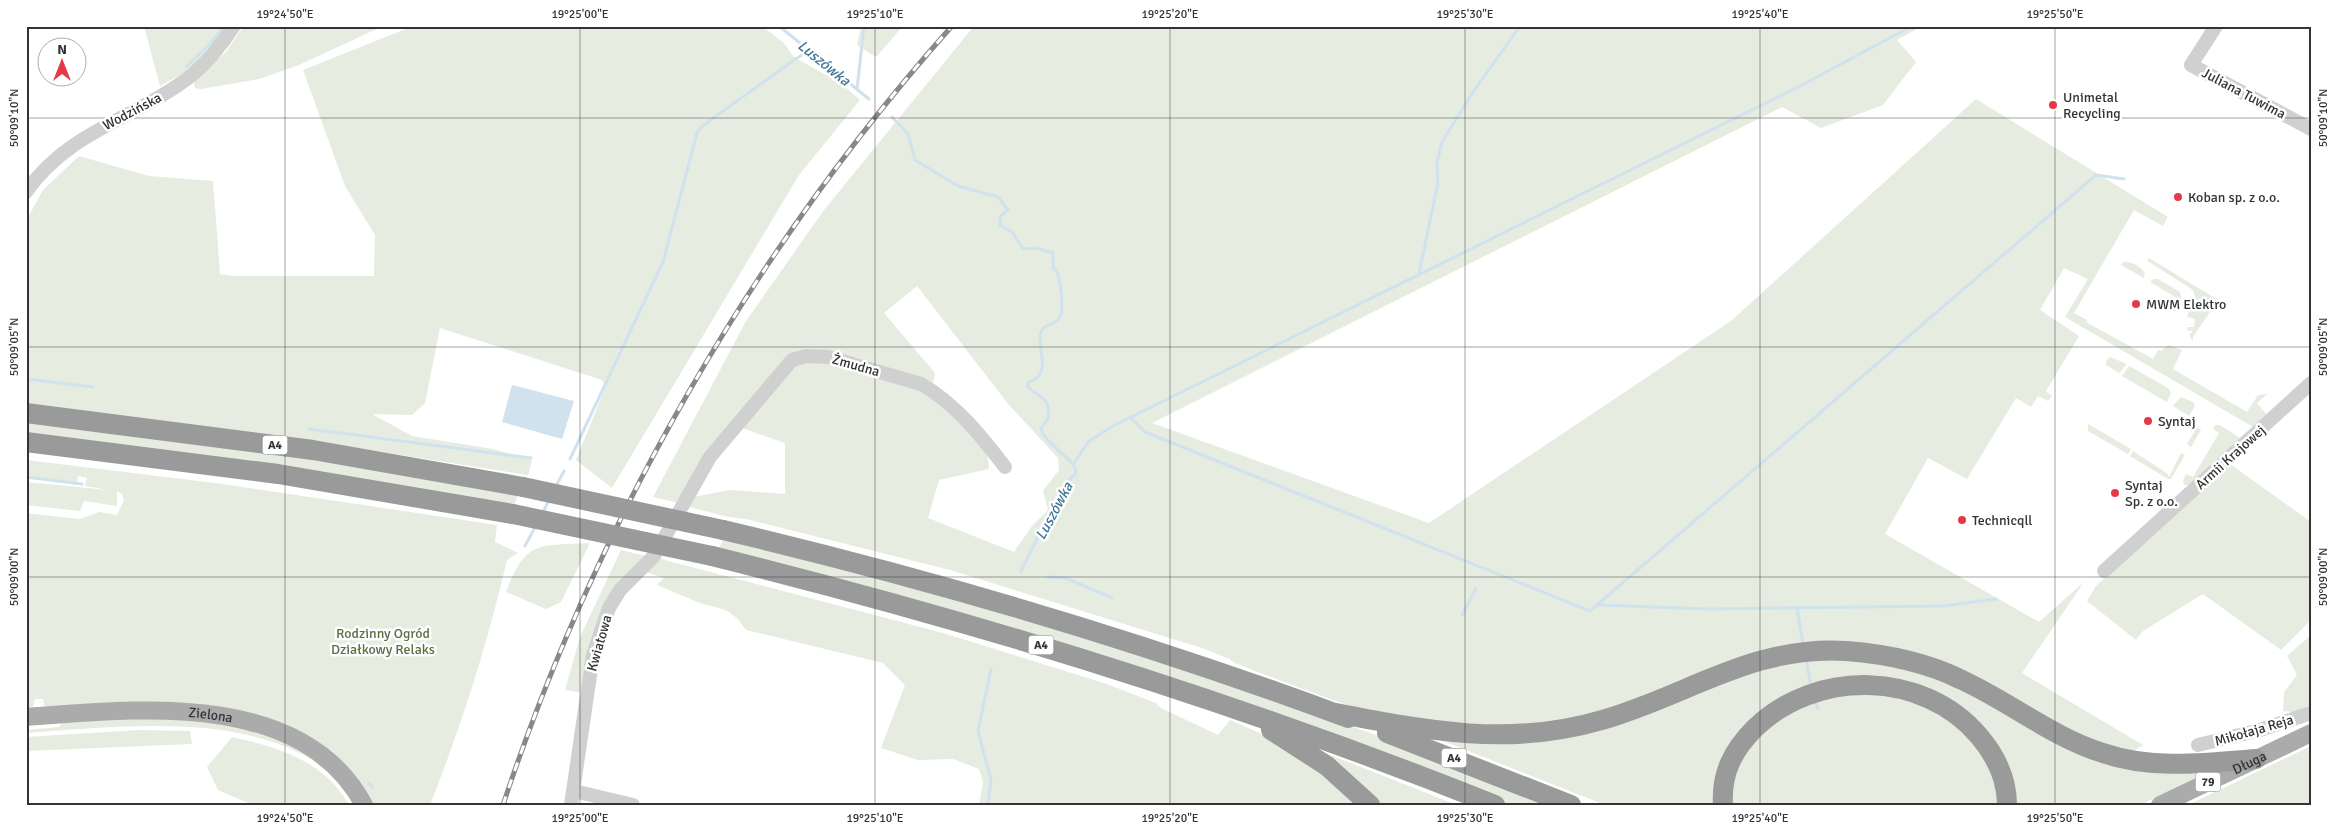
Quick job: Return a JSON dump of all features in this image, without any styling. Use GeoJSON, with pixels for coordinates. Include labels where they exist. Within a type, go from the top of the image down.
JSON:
{"type":"FeatureCollection","features":[{"type":"Feature","properties":{"kind":"highway","name":"A4"},"geometry":{"type":"LineString","coordinates":[[26,413],[313,450],[523,487],[798,548],[1049,617],[1180,659],[1336,714],[1571,805]]}},
{"type":"Feature","properties":{"kind":"highway","name":"A4"},"geometry":{"type":"LineString","coordinates":[[26,442],[278,474],[513,514],[712,556],[837,588],[1039,644],[1235,708],[1362,753],[1495,805]]}},
{"type":"Feature","properties":{"kind":"highway"},"geometry":{"type":"LineString","coordinates":[[1336,714],[1454,734],[1509,736],[1550,732],[1606,719],[1751,662],[1797,653],[1843,651],[1891,657],[1947,673],[2004,702],[2063,736],[2086,747],[2124,759],[2179,764],[2256,759]]}},
{"type":"Feature","properties":{"kind":"highway"},"geometry":{"type":"LineString","coordinates":[[1722,805],[1722,785],[1729,761],[1741,742],[1760,723],[1778,710],[1804,696],[1836,687],[1860,685],[1885,686],[1914,694],[1943,706],[1965,721],[1984,742],[1998,764],[2006,788],[2007,805]]}},
{"type":"Feature","properties":{"kind":"highway"},"geometry":{"type":"LineString","coordinates":[[1235,708],[1327,766],[1370,805]]}},
{"type":"Feature","properties":{"kind":"main road","name":"Zielona"},"geometry":{"type":"LineString","coordinates":[[26,717],[157,709],[203,713],[256,724],[290,736],[320,753],[340,770],[364,805]]}},
{"type":"Feature","properties":{"kind":"main road","name":"Długa"},"geometry":{"type":"LineString","coordinates":[[2160,805],[2311,733]]}},
{"type":"Feature","properties":{"kind":"street","name":"Wodzińska"},"geometry":{"type":"LineString","coordinates":[[26,192],[52,162],[70,146],[162,96],[193,74],[216,52],[234,26]]}},
{"type":"Feature","properties":{"kind":"street","name":"Juliana Tuwima"},"geometry":{"type":"LineString","coordinates":[[2216,26],[2191,65],[2311,129]]}},
{"type":"Feature","properties":{"kind":"street","name":"Żmudna"},"geometry":{"type":"LineString","coordinates":[[682,504],[710,457],[736,425],[792,360],[806,356],[828,356],[910,380],[931,390],[966,421],[1005,467]]}},
{"type":"Feature","properties":{"kind":"street","name":"Armii Krajowej"},"geometry":{"type":"LineString","coordinates":[[2104,571],[2311,383]]}},
{"type":"Feature","properties":{"kind":"street","name":"Kwiatowa"},"geometry":{"type":"LineString","coordinates":[[573,798],[590,671],[597,638],[620,590],[654,556],[682,504]]}},
{"type":"Feature","properties":{"kind":"street","name":"Mikołaja Reja"},"geometry":{"type":"LineString","coordinates":[[2198,745],[2260,730],[2311,714]]}},
{"type":"Feature","properties":{"kind":"street"},"geometry":{"type":"LineString","coordinates":[[573,798],[633,805]]}},
{"type":"Feature","properties":{"kind":"green space"},"geometry":{"type":"Polygon","coordinates":[[[144,26],[228,26],[191,69],[160,86],[144,26]]]}},
{"type":"Feature","properties":{"kind":"green space"},"geometry":{"type":"Polygon","coordinates":[[[244,26],[383,26],[299,65],[259,79],[201,89],[195,88],[196,78],[226,52],[244,26]]]}},
{"type":"Feature","properties":{"kind":"green space"},"geometry":{"type":"Polygon","coordinates":[[[413,26],[762,26],[784,43],[794,57],[843,85],[860,100],[799,175],[612,488],[576,460],[606,386],[602,380],[440,328],[425,403],[412,415],[372,414],[412,436],[493,449],[532,460],[528,475],[313,441],[26,403],[26,221],[43,190],[79,156],[149,176],[213,181],[220,274],[232,276],[374,276],[375,235],[345,186],[303,70],[413,26]]]}},
{"type":"Feature","properties":{"kind":"green space"},"geometry":{"type":"Polygon","coordinates":[[[861,26],[903,26],[876,57],[857,45],[861,26]]]}},
{"type":"Feature","properties":{"kind":"green space"},"geometry":{"type":"Polygon","coordinates":[[[974,26],[1922,26],[1897,40],[1916,62],[1883,105],[1821,128],[1782,107],[1152,423],[1429,523],[1731,321],[1976,99],[2168,217],[2163,226],[2134,210],[2074,313],[2087,320],[2086,322],[2153,359],[2158,350],[2161,351],[2168,345],[2182,350],[2173,369],[2247,412],[2258,395],[2267,394],[2257,403],[2267,415],[2253,427],[2065,317],[2088,279],[2064,268],[2040,310],[2079,336],[2046,391],[2052,396],[2048,401],[2038,396],[2031,407],[2016,398],[1967,479],[1928,458],[1885,534],[2039,622],[2084,582],[2022,673],[2143,745],[2128,755],[2106,748],[2046,720],[1953,669],[1922,658],[1889,650],[1840,645],[1810,646],[1781,650],[1753,657],[1725,666],[1615,710],[1584,719],[1520,729],[1454,729],[1422,724],[1390,718],[1359,709],[1250,669],[1205,649],[950,570],[746,519],[728,517],[686,506],[689,498],[729,490],[785,494],[785,443],[739,427],[792,365],[807,359],[828,360],[920,387],[948,407],[987,449],[989,469],[939,480],[928,518],[1014,552],[1032,526],[1048,510],[1043,491],[1059,470],[1058,458],[1009,405],[917,286],[884,313],[935,373],[932,388],[911,378],[823,351],[810,351],[796,355],[781,366],[741,416],[702,467],[679,503],[653,497],[746,321],[824,210],[974,26]]]}},
{"type":"Feature","properties":{"kind":"green space"},"geometry":{"type":"Polygon","coordinates":[[[2149,258],[2218,300],[2193,337],[2193,342],[2189,334],[2192,333],[2191,330],[2188,331],[2187,327],[2194,327],[2195,319],[2187,317],[2190,309],[2197,311],[2190,307],[2195,297],[2193,290],[2152,264],[2147,260],[2149,258]]]}},
{"type":"Feature","properties":{"kind":"green space"},"geometry":{"type":"Polygon","coordinates":[[[2124,262],[2130,262],[2144,271],[2144,278],[2121,265],[2124,262]]]}},
{"type":"Feature","properties":{"kind":"green space"},"geometry":{"type":"Polygon","coordinates":[[[2153,279],[2158,279],[2180,292],[2182,303],[2177,311],[2170,311],[2177,298],[2150,282],[2153,279]]]}},
{"type":"Feature","properties":{"kind":"green space"},"geometry":{"type":"Polygon","coordinates":[[[2110,357],[2127,364],[2119,373],[2106,365],[2106,361],[2110,357]]]}},
{"type":"Feature","properties":{"kind":"green space"},"geometry":{"type":"Polygon","coordinates":[[[2129,366],[2168,388],[2171,393],[2167,402],[2122,376],[2129,366]]]}},
{"type":"Feature","properties":{"kind":"green space"},"geometry":{"type":"Polygon","coordinates":[[[2181,397],[2193,402],[2195,406],[2189,416],[2173,406],[2181,397]]]}},
{"type":"Feature","properties":{"kind":"green space"},"geometry":{"type":"Polygon","coordinates":[[[26,420],[220,444],[519,492],[513,509],[26,437],[26,420]]]}},
{"type":"Feature","properties":{"kind":"green space"},"geometry":{"type":"Polygon","coordinates":[[[2088,424],[2131,449],[2128,454],[2088,431],[2088,424]]]}},
{"type":"Feature","properties":{"kind":"green space"},"geometry":{"type":"Polygon","coordinates":[[[2215,425],[2220,425],[2240,438],[2239,441],[2190,485],[2184,485],[2183,480],[2186,474],[2193,477],[2219,433],[2213,429],[2215,425]]]}},
{"type":"Feature","properties":{"kind":"green space"},"geometry":{"type":"Polygon","coordinates":[[[2197,427],[2201,430],[2191,447],[2187,444],[2197,427]]]}},
{"type":"Feature","properties":{"kind":"green space"},"geometry":{"type":"Polygon","coordinates":[[[2133,451],[2168,474],[2169,477],[2181,453],[2185,455],[2171,479],[2168,479],[2130,456],[2133,451]]]}},
{"type":"Feature","properties":{"kind":"green space","name":"Rodzinny Ogród Działkowy Relaks"},"geometry":{"type":"Polygon","coordinates":[[[26,460],[223,484],[497,525],[495,542],[518,553],[507,560],[473,684],[430,805],[371,805],[266,720],[49,709],[44,705],[43,699],[35,699],[33,707],[26,708],[26,513],[80,519],[99,512],[117,515],[124,500],[122,494],[117,491],[117,506],[84,501],[80,511],[26,505],[26,482],[109,490],[85,486],[87,478],[78,476],[77,485],[26,477],[26,460]]]}},
{"type":"Feature","properties":{"kind":"green space"},"geometry":{"type":"Polygon","coordinates":[[[2230,464],[2311,522],[2311,620],[2281,650],[2203,594],[2143,631],[2136,640],[2087,601],[2096,586],[2230,464]]]}},
{"type":"Feature","properties":{"kind":"green space"},"geometry":{"type":"Polygon","coordinates":[[[726,533],[915,585],[1286,702],[1400,744],[1551,805],[1508,805],[1410,765],[717,553],[726,533]]]}},
{"type":"Feature","properties":{"kind":"green space"},"geometry":{"type":"Polygon","coordinates":[[[590,543],[561,602],[546,609],[506,592],[520,562],[536,549],[558,544],[590,543]]]}},
{"type":"Feature","properties":{"kind":"green space"},"geometry":{"type":"Polygon","coordinates":[[[621,550],[650,557],[628,576],[585,693],[565,690],[580,637],[621,550]]]}},
{"type":"Feature","properties":{"kind":"green space"},"geometry":{"type":"Polygon","coordinates":[[[657,558],[943,633],[1104,683],[1156,703],[1161,708],[1218,735],[1230,720],[1282,743],[1363,805],[979,805],[983,782],[979,769],[953,759],[918,760],[881,748],[905,685],[883,663],[746,630],[738,619],[726,610],[700,603],[657,585],[664,578],[645,572],[657,558]]]}},
{"type":"Feature","properties":{"kind":"green space"},"geometry":{"type":"Polygon","coordinates":[[[2311,635],[2311,708],[2301,713],[2283,711],[2284,692],[2297,675],[2287,656],[2311,635]]]}},
{"type":"Feature","properties":{"kind":"green space"},"geometry":{"type":"Polygon","coordinates":[[[1852,657],[1939,676],[2060,742],[2218,767],[2140,805],[2015,805],[2006,763],[1904,682],[1776,704],[1716,805],[1605,805],[1433,737],[1517,741],[1761,665],[1852,657]]]}},
{"type":"Feature","properties":{"kind":"green space"},"geometry":{"type":"Polygon","coordinates":[[[1890,693],[1940,712],[1986,755],[2001,805],[1729,805],[1740,758],[1778,718],[1833,694],[1890,693]]]}},
{"type":"Feature","properties":{"kind":"green space"},"geometry":{"type":"Polygon","coordinates":[[[153,715],[248,728],[313,752],[346,792],[331,774],[320,765],[288,748],[253,736],[177,726],[138,726],[26,733],[26,730],[59,727],[65,719],[153,715]]]}},
{"type":"Feature","properties":{"kind":"green space"},"geometry":{"type":"Polygon","coordinates":[[[139,730],[190,731],[192,744],[26,751],[26,737],[139,730]]]}},
{"type":"Feature","properties":{"kind":"green space"},"geometry":{"type":"Polygon","coordinates":[[[232,737],[283,751],[299,758],[327,777],[349,805],[253,805],[218,790],[207,767],[232,737]]]}},
{"type":"Feature","properties":{"kind":"green space"},"geometry":{"type":"Polygon","coordinates":[[[2311,746],[2311,805],[2188,805],[2311,746]]]}},
{"type":"Feature","properties":{"kind":"green space"},"geometry":{"type":"Polygon","coordinates":[[[1323,752],[1457,805],[1376,805],[1323,752]]]}},
{"type":"Feature","properties":{"kind":"water"},"geometry":{"type":"Polygon","coordinates":[[[512,385],[574,401],[562,439],[502,422],[512,385]]]}},
{"type":"Feature","properties":{"kind":"waterway"},"geometry":{"type":"LineString","coordinates":[[187,66],[210,44],[224,26]]}},
{"type":"Feature","properties":{"kind":"waterway","name":"Luszówka"},"geometry":{"type":"LineString","coordinates":[[779,26],[869,99]]}},
{"type":"Feature","properties":{"kind":"waterway"},"geometry":{"type":"LineString","coordinates":[[857,89],[864,26]]}},
{"type":"Feature","properties":{"kind":"waterway"},"geometry":{"type":"LineString","coordinates":[[1419,273],[1438,183],[1437,163],[1442,142],[1473,92],[1520,26]]}},
{"type":"Feature","properties":{"kind":"waterway"},"geometry":{"type":"LineString","coordinates":[[1074,463],[1089,441],[1113,426],[1800,86],[1912,26]]}},
{"type":"Feature","properties":{"kind":"waterway"},"geometry":{"type":"LineString","coordinates":[[799,57],[809,50]]}},
{"type":"Feature","properties":{"kind":"waterway"},"geometry":{"type":"LineString","coordinates":[[570,459],[663,262],[697,133],[701,127],[797,58]]}},
{"type":"Feature","properties":{"kind":"waterway","name":"Luszówka"},"geometry":{"type":"LineString","coordinates":[[892,117],[908,134],[915,160],[958,186],[998,197],[1008,210],[1000,217],[1000,225],[1013,233],[1023,249],[1037,248],[1053,253],[1053,268],[1057,271],[1061,289],[1062,310],[1058,320],[1045,326],[1042,330],[1040,336],[1041,372],[1038,377],[1028,383],[1028,387],[1044,399],[1048,406],[1048,419],[1041,428],[1043,434],[1076,469],[1075,474],[1070,479],[1044,525],[1021,571]]}},
{"type":"Feature","properties":{"kind":"waterway"},"geometry":{"type":"LineString","coordinates":[[1130,417],[1145,432],[1590,611],[2096,175],[2124,179]]}},
{"type":"Feature","properties":{"kind":"waterway"},"geometry":{"type":"LineString","coordinates":[[26,379],[93,387]]}},
{"type":"Feature","properties":{"kind":"waterway"},"geometry":{"type":"LineString","coordinates":[[309,429],[531,458]]}},
{"type":"Feature","properties":{"kind":"waterway"},"geometry":{"type":"LineString","coordinates":[[555,488],[564,471]]}},
{"type":"Feature","properties":{"kind":"waterway"},"geometry":{"type":"LineString","coordinates":[[26,477],[82,484]]}},
{"type":"Feature","properties":{"kind":"waterway"},"geometry":{"type":"LineString","coordinates":[[543,512],[549,500]]}},
{"type":"Feature","properties":{"kind":"waterway"},"geometry":{"type":"LineString","coordinates":[[525,546],[535,527]]}},
{"type":"Feature","properties":{"kind":"waterway"},"geometry":{"type":"LineString","coordinates":[[1048,577],[1066,578],[1112,598]]}},
{"type":"Feature","properties":{"kind":"waterway"},"geometry":{"type":"LineString","coordinates":[[1462,615],[1476,588]]}},
{"type":"Feature","properties":{"kind":"waterway"},"geometry":{"type":"LineString","coordinates":[[1598,605],[1710,609],[1943,606],[1996,599]]}},
{"type":"Feature","properties":{"kind":"waterway"},"geometry":{"type":"LineString","coordinates":[[1797,608],[1803,645]]}},
{"type":"Feature","properties":{"kind":"waterway"},"geometry":{"type":"LineString","coordinates":[[1806,660],[1811,686]]}},
{"type":"Feature","properties":{"kind":"waterway","name":"Luszówka"},"geometry":{"type":"LineString","coordinates":[[988,805],[991,780],[978,731],[991,669]]}},
{"type":"Feature","properties":{"kind":"waterway"},"geometry":{"type":"LineString","coordinates":[[1815,700],[1818,709]]}},
{"type":"Feature","properties":{"kind":"waterway"},"geometry":{"type":"LineString","coordinates":[[369,783],[372,787]]}},
{"type":"Feature","properties":{"kind":"railway"},"geometry":{"type":"LineString","coordinates":[[503,805],[541,700],[585,596],[634,493],[688,393],[747,296],[811,202],[880,112],[952,26]]}},
{"type":"Feature","properties":{"kind":"place","name":"Unimetal Recycling"},"geometry":{"type":"Point","coordinates":[2053,105]}},
{"type":"Feature","properties":{"kind":"place","name":"Koban sp. z o.o."},"geometry":{"type":"Point","coordinates":[2178,197]}},
{"type":"Feature","properties":{"kind":"place","name":"MWM Elektro"},"geometry":{"type":"Point","coordinates":[2136,304]}},
{"type":"Feature","properties":{"kind":"place","name":"Syntaj"},"geometry":{"type":"Point","coordinates":[2148,421]}},
{"type":"Feature","properties":{"kind":"place","name":"Syntaj Sp. z o.o."},"geometry":{"type":"Point","coordinates":[2115,493]}},
{"type":"Feature","properties":{"kind":"place","name":"Technicqll"},"geometry":{"type":"Point","coordinates":[1962,520]}}]}
